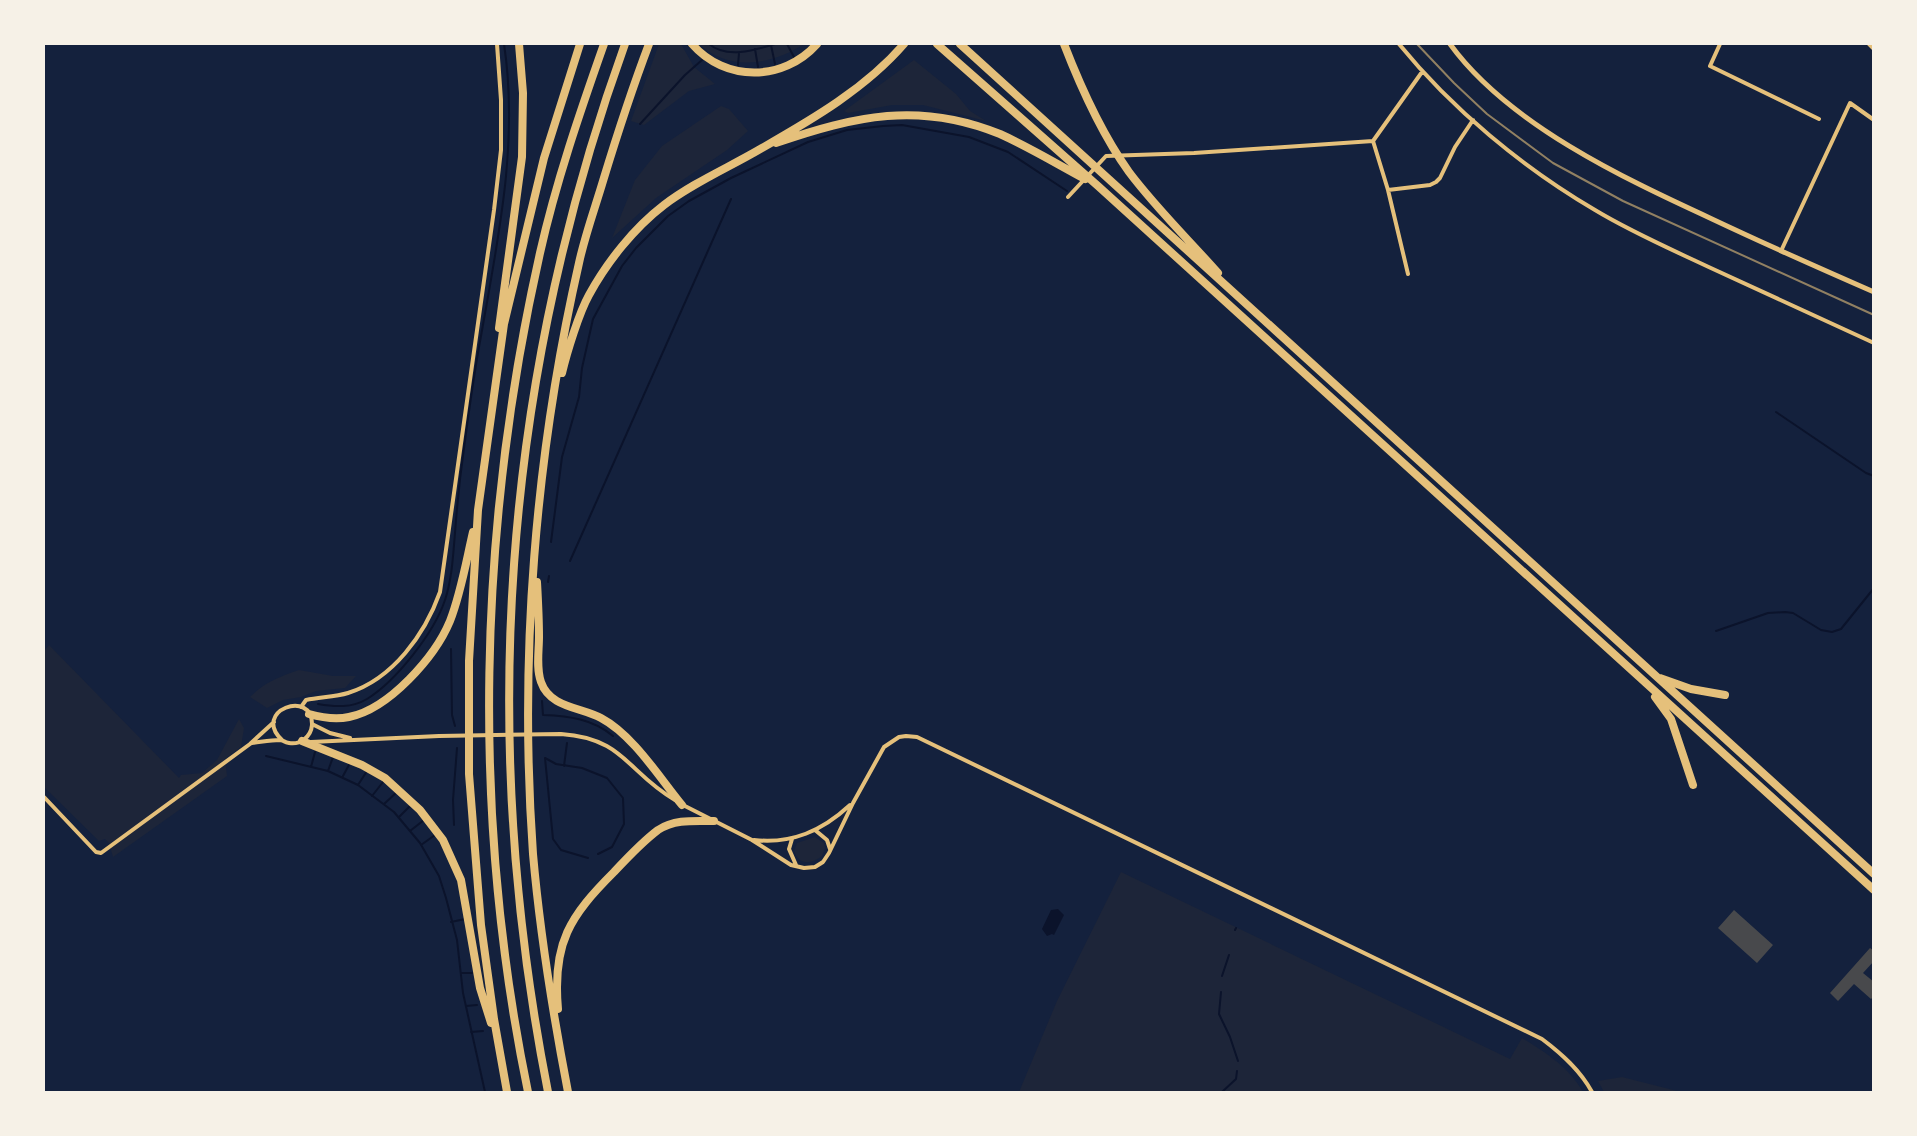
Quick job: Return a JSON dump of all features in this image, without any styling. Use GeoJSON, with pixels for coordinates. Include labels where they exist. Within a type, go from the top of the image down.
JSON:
{"type":"FeatureCollection","features":[{"type":"Feature","properties":{"kind":"highway"},"geometry":{"type":"LineString","coordinates":[[497,368],[500,317],[522,157],[524,93],[519,44]]}},
{"type":"Feature","properties":{"kind":"highway"},"geometry":{"type":"LineString","coordinates":[[507,1092],[481,919],[470,774],[469,661],[478,510],[504,324],[532,204],[555,121],[580,44]]}},
{"type":"Feature","properties":{"kind":"highway"},"geometry":{"type":"LineString","coordinates":[[528,1092],[504,948],[494,835],[489,738],[489,666],[495,549],[515,384],[540,252],[565,163],[604,44]]}},
{"type":"Feature","properties":{"kind":"highway"},"geometry":{"type":"LineString","coordinates":[[548,1092],[524,946],[512,816],[508,703],[514,551],[525,445],[543,337],[562,250],[584,167],[625,44]]}},
{"type":"Feature","properties":{"kind":"highway"},"geometry":{"type":"LineString","coordinates":[[568,1092],[546,960],[533,854],[529,665],[535,551],[547,438],[579,261],[614,146],[649,44]]}},
{"type":"Feature","properties":{"kind":"highway"},"geometry":{"type":"LineString","coordinates":[[692,44],[703,56],[715,63],[755,74],[793,62],[817,44]]}},
{"type":"Feature","properties":{"kind":"highway"},"geometry":{"type":"LineString","coordinates":[[547,438],[565,363],[588,296],[625,242],[644,222],[682,193],[763,148],[864,82],[887,63],[904,44]]}},
{"type":"Feature","properties":{"kind":"highway"},"geometry":{"type":"LineString","coordinates":[[937,44],[1068,165],[1098,186],[1874,890]]}},
{"type":"Feature","properties":{"kind":"highway"},"geometry":{"type":"LineString","coordinates":[[960,44],[1874,874]]}},
{"type":"Feature","properties":{"kind":"highway"},"geometry":{"type":"LineString","coordinates":[[1064,44],[1088,99],[1124,165],[1163,214],[1249,307]]}},
{"type":"Feature","properties":{"kind":"highway"},"geometry":{"type":"LineString","coordinates":[[763,148],[842,122],[894,115],[915,115],[950,119],[981,127],[1068,165]]}},
{"type":"Feature","properties":{"kind":"highway"},"geometry":{"type":"LineString","coordinates":[[309,714],[327,719],[351,717],[367,711],[404,684],[425,661],[442,636],[457,601],[478,510]]}},
{"type":"Feature","properties":{"kind":"highway"},"geometry":{"type":"LineString","coordinates":[[535,551],[539,611],[539,669],[544,688],[556,700],[596,716],[617,730],[632,744],[682,805]]}},
{"type":"Feature","properties":{"kind":"highway"},"geometry":{"type":"LineString","coordinates":[[1656,676],[1691,689],[1725,695]]}},
{"type":"Feature","properties":{"kind":"highway"},"geometry":{"type":"LineString","coordinates":[[1641,679],[1671,719],[1694,785]]}},
{"type":"Feature","properties":{"kind":"highway"},"geometry":{"type":"LineString","coordinates":[[302,741],[362,765],[385,778],[420,810],[443,840],[457,868],[462,886],[480,988],[500,1050]]}},
{"type":"Feature","properties":{"kind":"highway"},"geometry":{"type":"LineString","coordinates":[[563,1067],[557,1002],[558,974],[569,926],[589,897],[658,830],[677,822],[714,821]]}},
{"type":"Feature","properties":{"kind":"main road"},"geometry":{"type":"LineString","coordinates":[[1450,44],[1487,87],[1593,161],[1678,204],[1874,292]]}},
{"type":"Feature","properties":{"kind":"street"},"geometry":{"type":"LineString","coordinates":[[301,707],[306,700],[348,693],[371,682],[391,668],[410,647],[434,609],[440,592],[501,150],[501,100],[496,44]]}},
{"type":"Feature","properties":{"kind":"street"},"geometry":{"type":"LineString","coordinates":[[1399,44],[1422,72],[1473,120],[1530,166],[1593,209],[1634,232],[1874,343]]}},
{"type":"Feature","properties":{"kind":"street"},"geometry":{"type":"LineString","coordinates":[[1720,44],[1710,66],[1819,119]]}},
{"type":"Feature","properties":{"kind":"street"},"geometry":{"type":"LineString","coordinates":[[1869,44],[1874,49]]}},
{"type":"Feature","properties":{"kind":"street"},"geometry":{"type":"LineString","coordinates":[[1373,141],[1422,72]]}},
{"type":"Feature","properties":{"kind":"street"},"geometry":{"type":"LineString","coordinates":[[1781,251],[1850,103],[1874,120]]}},
{"type":"Feature","properties":{"kind":"street"},"geometry":{"type":"LineString","coordinates":[[1388,190],[1436,183],[1455,147],[1473,120]]}},
{"type":"Feature","properties":{"kind":"street"},"geometry":{"type":"LineString","coordinates":[[1373,141],[1388,190],[1408,274]]}},
{"type":"Feature","properties":{"kind":"street"},"geometry":{"type":"LineString","coordinates":[[1068,197],[1106,156],[1194,153],[1373,141]]}},
{"type":"Feature","properties":{"kind":"street"},"geometry":{"type":"LineString","coordinates":[[44,797],[96,852],[101,853],[250,744],[274,722],[279,711],[284,707],[294,705],[301,707],[309,714],[312,724],[309,735],[302,741]]}},
{"type":"Feature","properties":{"kind":"street"},"geometry":{"type":"LineString","coordinates":[[274,722],[275,730],[282,740]]}},
{"type":"Feature","properties":{"kind":"street"},"geometry":{"type":"LineString","coordinates":[[312,724],[330,733],[354,739]]}},
{"type":"Feature","properties":{"kind":"street"},"geometry":{"type":"LineString","coordinates":[[250,744],[282,740],[295,743],[439,736],[561,734],[586,737],[609,746],[656,787],[682,805],[752,840],[796,866],[815,867],[823,862],[829,853],[853,803],[889,742],[898,737],[921,738],[1542,1039],[1575,1068],[1592,1092]]}},
{"type":"Feature","properties":{"kind":"street"},"geometry":{"type":"LineString","coordinates":[[752,840],[779,842],[814,830],[835,819],[853,803]]}},
{"type":"Feature","properties":{"kind":"street"},"geometry":{"type":"LineString","coordinates":[[814,830],[827,840],[829,853]]}},
{"type":"Feature","properties":{"kind":"street"},"geometry":{"type":"LineString","coordinates":[[792,838],[789,849],[796,866]]}},
{"type":"Feature","properties":{"kind":"shaded area"},"geometry":{"type":"Polygon","coordinates":[[[659,44],[681,44],[694,67],[715,84],[689,91],[644,125],[631,121],[659,44]]]}},
{"type":"Feature","properties":{"kind":"shaded area"},"geometry":{"type":"Polygon","coordinates":[[[699,44],[804,44],[765,61],[737,62],[711,53],[699,44]]]}},
{"type":"Feature","properties":{"kind":"shaded area"},"geometry":{"type":"Polygon","coordinates":[[[914,60],[956,94],[970,111],[986,121],[923,105],[892,105],[848,113],[844,111],[914,60]]]}},
{"type":"Feature","properties":{"kind":"shaded area"},"geometry":{"type":"Polygon","coordinates":[[[721,106],[729,109],[748,131],[727,150],[656,198],[612,238],[635,180],[662,146],[721,106]]]}},
{"type":"Feature","properties":{"kind":"shaded area"},"geometry":{"type":"Polygon","coordinates":[[[49,645],[179,778],[181,775],[202,773],[217,760],[239,719],[244,728],[241,747],[225,759],[227,776],[113,857],[109,843],[105,839],[99,841],[44,787],[44,651],[49,645]]]}},
{"type":"Feature","properties":{"kind":"shaded area"},"geometry":{"type":"Polygon","coordinates":[[[299,670],[333,676],[356,676],[345,688],[316,691],[301,697],[283,700],[267,708],[250,697],[273,680],[299,670]]]}},
{"type":"Feature","properties":{"kind":"shaded area"},"geometry":{"type":"Polygon","coordinates":[[[815,837],[824,843],[822,856],[810,862],[802,861],[794,851],[797,843],[815,837]]]}},
{"type":"Feature","properties":{"kind":"shaded area"},"geometry":{"type":"Polygon","coordinates":[[[1121,872],[1510,1059],[1522,1038],[1564,1068],[1583,1092],[1019,1092],[1057,1001],[1121,872]]]}},
{"type":"Feature","properties":{"kind":"shaded area"},"geometry":{"type":"Polygon","coordinates":[[[1058,909],[1064,915],[1054,935],[1047,936],[1042,929],[1051,910],[1058,909]]]}},
{"type":"Feature","properties":{"kind":"shaded area"},"geometry":{"type":"Polygon","coordinates":[[[1622,1077],[1681,1092],[1604,1092],[1598,1081],[1622,1077]]]}},
{"type":"Feature","properties":{"kind":"building"},"geometry":{"type":"Polygon","coordinates":[[[1734,910],[1773,945],[1757,963],[1718,928],[1734,910]]]}},
{"type":"Feature","properties":{"kind":"building"},"geometry":{"type":"Polygon","coordinates":[[[1870,948],[1874,951],[1874,961],[1863,973],[1874,982],[1874,996],[1871,999],[1854,984],[1838,1001],[1830,993],[1870,948]]]}},
{"type":"Feature","properties":{"kind":"waterway"},"geometry":{"type":"LineString","coordinates":[[318,704],[349,705],[361,702],[378,691],[413,655],[432,627],[445,600],[452,567],[460,480],[476,364],[505,190],[509,117],[504,44]]}},
{"type":"Feature","properties":{"kind":"waterway"},"geometry":{"type":"LineString","coordinates":[[709,44],[716,49],[733,52],[750,51],[775,44]]}},
{"type":"Feature","properties":{"kind":"waterway"},"geometry":{"type":"LineString","coordinates":[[787,44],[794,57]]}},
{"type":"Feature","properties":{"kind":"waterway"},"geometry":{"type":"LineString","coordinates":[[771,45],[775,64]]}},
{"type":"Feature","properties":{"kind":"waterway"},"geometry":{"type":"LineString","coordinates":[[755,49],[758,67]]}},
{"type":"Feature","properties":{"kind":"waterway"},"geometry":{"type":"LineString","coordinates":[[738,65],[739,53]]}},
{"type":"Feature","properties":{"kind":"waterway"},"geometry":{"type":"LineString","coordinates":[[640,124],[702,60]]}},
{"type":"Feature","properties":{"kind":"waterway"},"geometry":{"type":"LineString","coordinates":[[551,542],[562,457],[579,397],[582,368],[593,319],[622,266],[636,248],[668,216],[689,201],[731,178],[808,142],[847,130],[902,125],[969,137],[1008,152],[1067,191]]}},
{"type":"Feature","properties":{"kind":"waterway"},"geometry":{"type":"LineString","coordinates":[[570,561],[731,199]]}},
{"type":"Feature","properties":{"kind":"waterway"},"geometry":{"type":"LineString","coordinates":[[1776,412],[1866,473],[1874,476]]}},
{"type":"Feature","properties":{"kind":"waterway"},"geometry":{"type":"LineString","coordinates":[[548,582],[549,576]]}},
{"type":"Feature","properties":{"kind":"waterway"},"geometry":{"type":"LineString","coordinates":[[1716,631],[1768,613],[1785,612],[1793,613],[1821,630],[1832,632],[1841,629],[1874,588]]}},
{"type":"Feature","properties":{"kind":"waterway"},"geometry":{"type":"LineString","coordinates":[[451,649],[452,715],[455,726]]}},
{"type":"Feature","properties":{"kind":"waterway"},"geometry":{"type":"LineString","coordinates":[[542,701],[543,715],[562,716],[589,722],[613,736]]}},
{"type":"Feature","properties":{"kind":"waterway"},"geometry":{"type":"LineString","coordinates":[[564,766],[567,743]]}},
{"type":"Feature","properties":{"kind":"waterway"},"geometry":{"type":"LineString","coordinates":[[454,825],[453,800],[457,748]]}},
{"type":"Feature","properties":{"kind":"waterway"},"geometry":{"type":"LineString","coordinates":[[311,767],[315,752]]}},
{"type":"Feature","properties":{"kind":"waterway"},"geometry":{"type":"LineString","coordinates":[[266,756],[328,771],[358,785],[394,812],[420,843],[439,876],[457,940],[463,993],[485,1092]]}},
{"type":"Feature","properties":{"kind":"waterway"},"geometry":{"type":"LineString","coordinates":[[328,771],[333,757]]}},
{"type":"Feature","properties":{"kind":"waterway"},"geometry":{"type":"LineString","coordinates":[[588,858],[561,850],[553,839],[545,758],[556,764],[582,768],[607,778],[623,798],[624,824],[612,847],[598,854]]}},
{"type":"Feature","properties":{"kind":"waterway"},"geometry":{"type":"LineString","coordinates":[[343,776],[350,763]]}},
{"type":"Feature","properties":{"kind":"waterway"},"geometry":{"type":"LineString","coordinates":[[358,785],[367,771]]}},
{"type":"Feature","properties":{"kind":"waterway"},"geometry":{"type":"LineString","coordinates":[[372,796],[383,782]]}},
{"type":"Feature","properties":{"kind":"waterway"},"geometry":{"type":"LineString","coordinates":[[384,804],[397,792]]}},
{"type":"Feature","properties":{"kind":"waterway"},"geometry":{"type":"LineString","coordinates":[[399,817],[411,805]]}},
{"type":"Feature","properties":{"kind":"waterway"},"geometry":{"type":"LineString","coordinates":[[410,831],[424,820]]}},
{"type":"Feature","properties":{"kind":"waterway"},"geometry":{"type":"LineString","coordinates":[[421,845],[435,835]]}},
{"type":"Feature","properties":{"kind":"waterway"},"geometry":{"type":"LineString","coordinates":[[451,922],[465,919]]}},
{"type":"Feature","properties":{"kind":"waterway"},"geometry":{"type":"LineString","coordinates":[[1222,976],[1229,955]]}},
{"type":"Feature","properties":{"kind":"waterway"},"geometry":{"type":"LineString","coordinates":[[461,973],[472,973]]}},
{"type":"Feature","properties":{"kind":"waterway"},"geometry":{"type":"LineString","coordinates":[[1221,992],[1219,1014],[1238,1061]]}},
{"type":"Feature","properties":{"kind":"waterway"},"geometry":{"type":"LineString","coordinates":[[466,1006],[477,1005]]}},
{"type":"Feature","properties":{"kind":"waterway"},"geometry":{"type":"LineString","coordinates":[[471,1032],[483,1031]]}},
{"type":"Feature","properties":{"kind":"waterway"},"geometry":{"type":"LineString","coordinates":[[1222,1092],[1236,1079],[1237,1071]]}},
{"type":"Feature","properties":{"kind":"railway"},"geometry":{"type":"LineString","coordinates":[[1417,44],[1487,114],[1553,163],[1623,201],[1874,315]]}}]}
